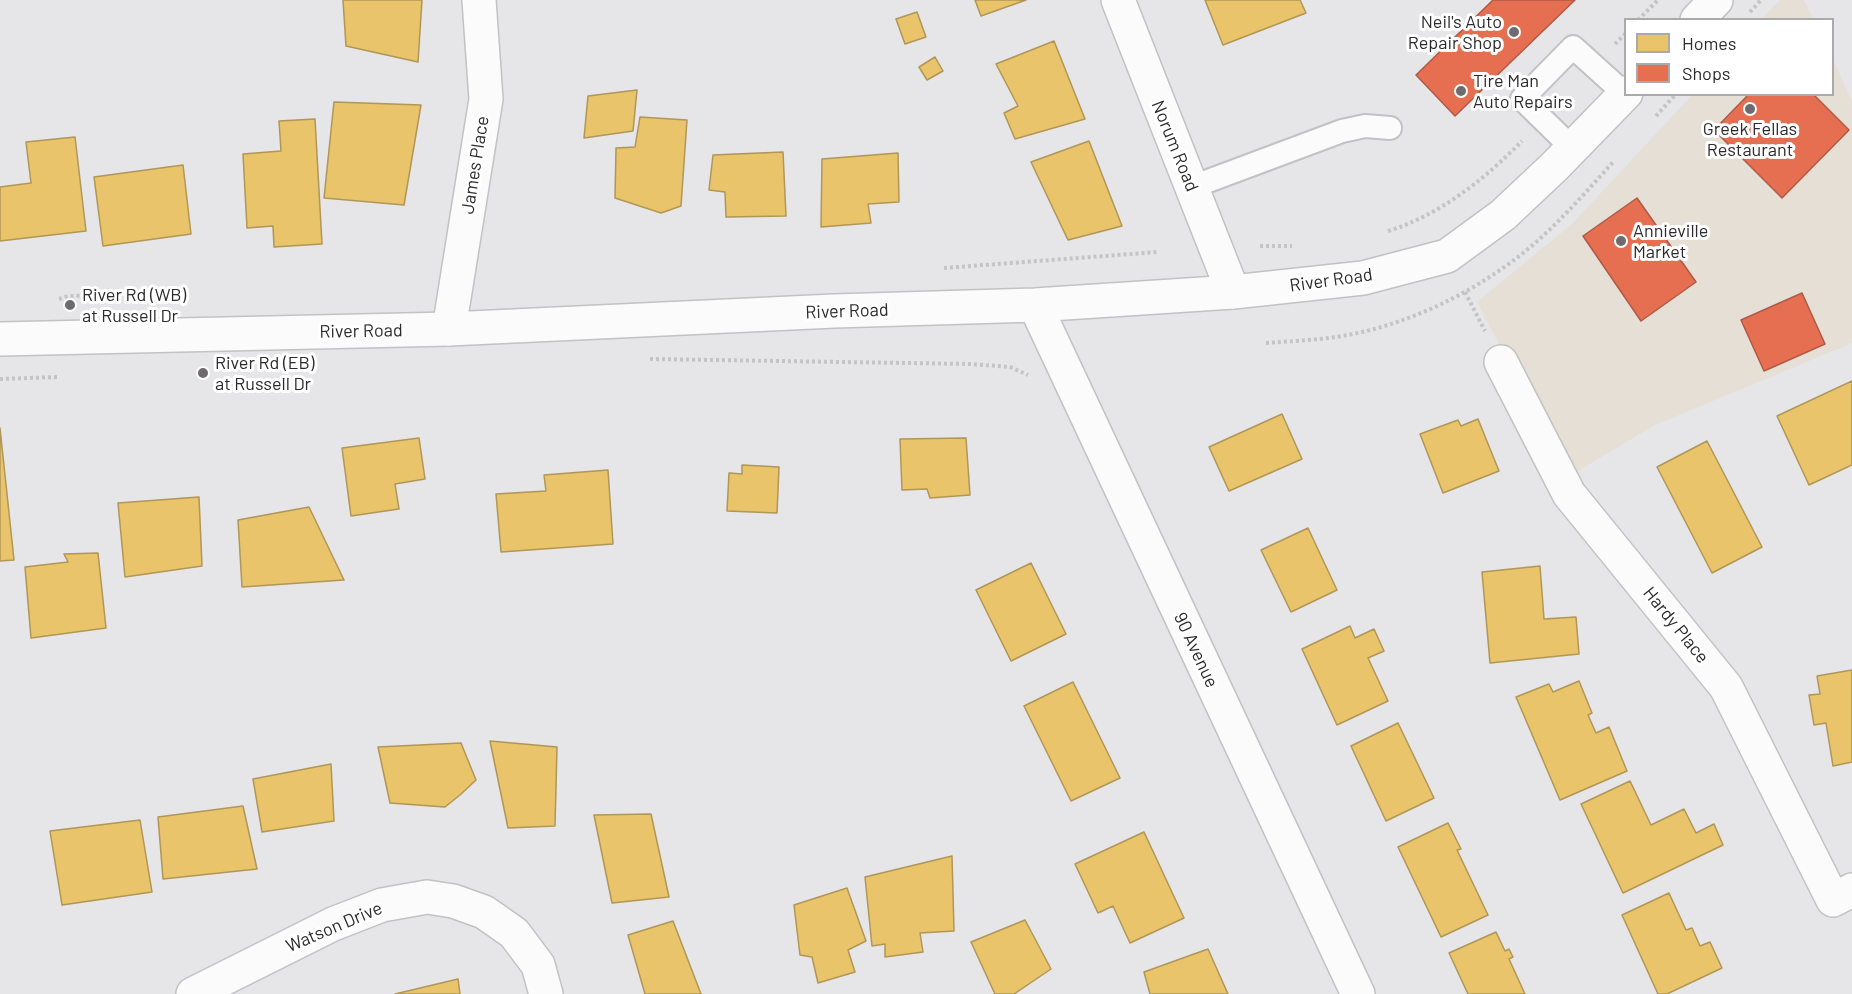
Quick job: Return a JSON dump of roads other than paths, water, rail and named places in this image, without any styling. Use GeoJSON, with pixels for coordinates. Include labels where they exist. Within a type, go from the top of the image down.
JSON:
{"type":"FeatureCollection","features":[{"type":"Feature","properties":{"kind":"street","name":"James Place"},"geometry":{"type":"LineString","coordinates":[[449,328],[486,99],[479,0]]}},
{"type":"Feature","properties":{"kind":"street","name":"Norum Road"},"geometry":{"type":"LineString","coordinates":[[1118,0],[1233,292]]}},
{"type":"Feature","properties":{"kind":"street"},"geometry":{"type":"LineString","coordinates":[[1699,18],[1716,0]]}},
{"type":"Feature","properties":{"kind":"street","name":"River Road"},"geometry":{"type":"LineString","coordinates":[[0,339],[449,328],[834,311],[1035,305],[1233,292],[1363,278],[1447,256],[1503,215],[1624,94]]}},
{"type":"Feature","properties":{"kind":"street","name":"90 Avenue"},"geometry":{"type":"LineString","coordinates":[[1035,305],[1358,994]]}},
{"type":"Feature","properties":{"kind":"street","name":"Hardy Place"},"geometry":{"type":"LineString","coordinates":[[1501,362],[1569,494],[1726,687],[1842,895]]}},
{"type":"Feature","properties":{"kind":"street","name":"Watson Drive"},"geometry":{"type":"LineString","coordinates":[[193,994],[333,924],[382,905],[428,897],[453,901],[484,912],[514,933],[538,965],[546,994]]}},
{"type":"Feature","properties":{"kind":"lane"},"geometry":{"type":"LineString","coordinates":[[1572,148],[1522,99],[1573,47],[1624,92]]}},
{"type":"Feature","properties":{"kind":"lane"},"geometry":{"type":"LineString","coordinates":[[1192,187],[1342,131],[1365,126],[1390,128]]}},
{"type":"Feature","properties":{"kind":"place","name":"Neil's Auto Repair Shop"},"geometry":{"type":"Point","coordinates":[1514,32]}},
{"type":"Feature","properties":{"kind":"place","name":"Tire Man Auto Repairs"},"geometry":{"type":"Point","coordinates":[1461,91]}},
{"type":"Feature","properties":{"kind":"place","name":"Greek Fellas Restaurant"},"geometry":{"type":"Point","coordinates":[1750,109]}},
{"type":"Feature","properties":{"kind":"place","name":"Annieville Market"},"geometry":{"type":"Point","coordinates":[1621,241]}},
{"type":"Feature","properties":{"kind":"place","name":"River Rd (WB) at Russell Dr"},"geometry":{"type":"Point","coordinates":[70,305]}},
{"type":"Feature","properties":{"kind":"place","name":"River Rd (EB) at Russell Dr"},"geometry":{"type":"Point","coordinates":[203,373]}}]}
